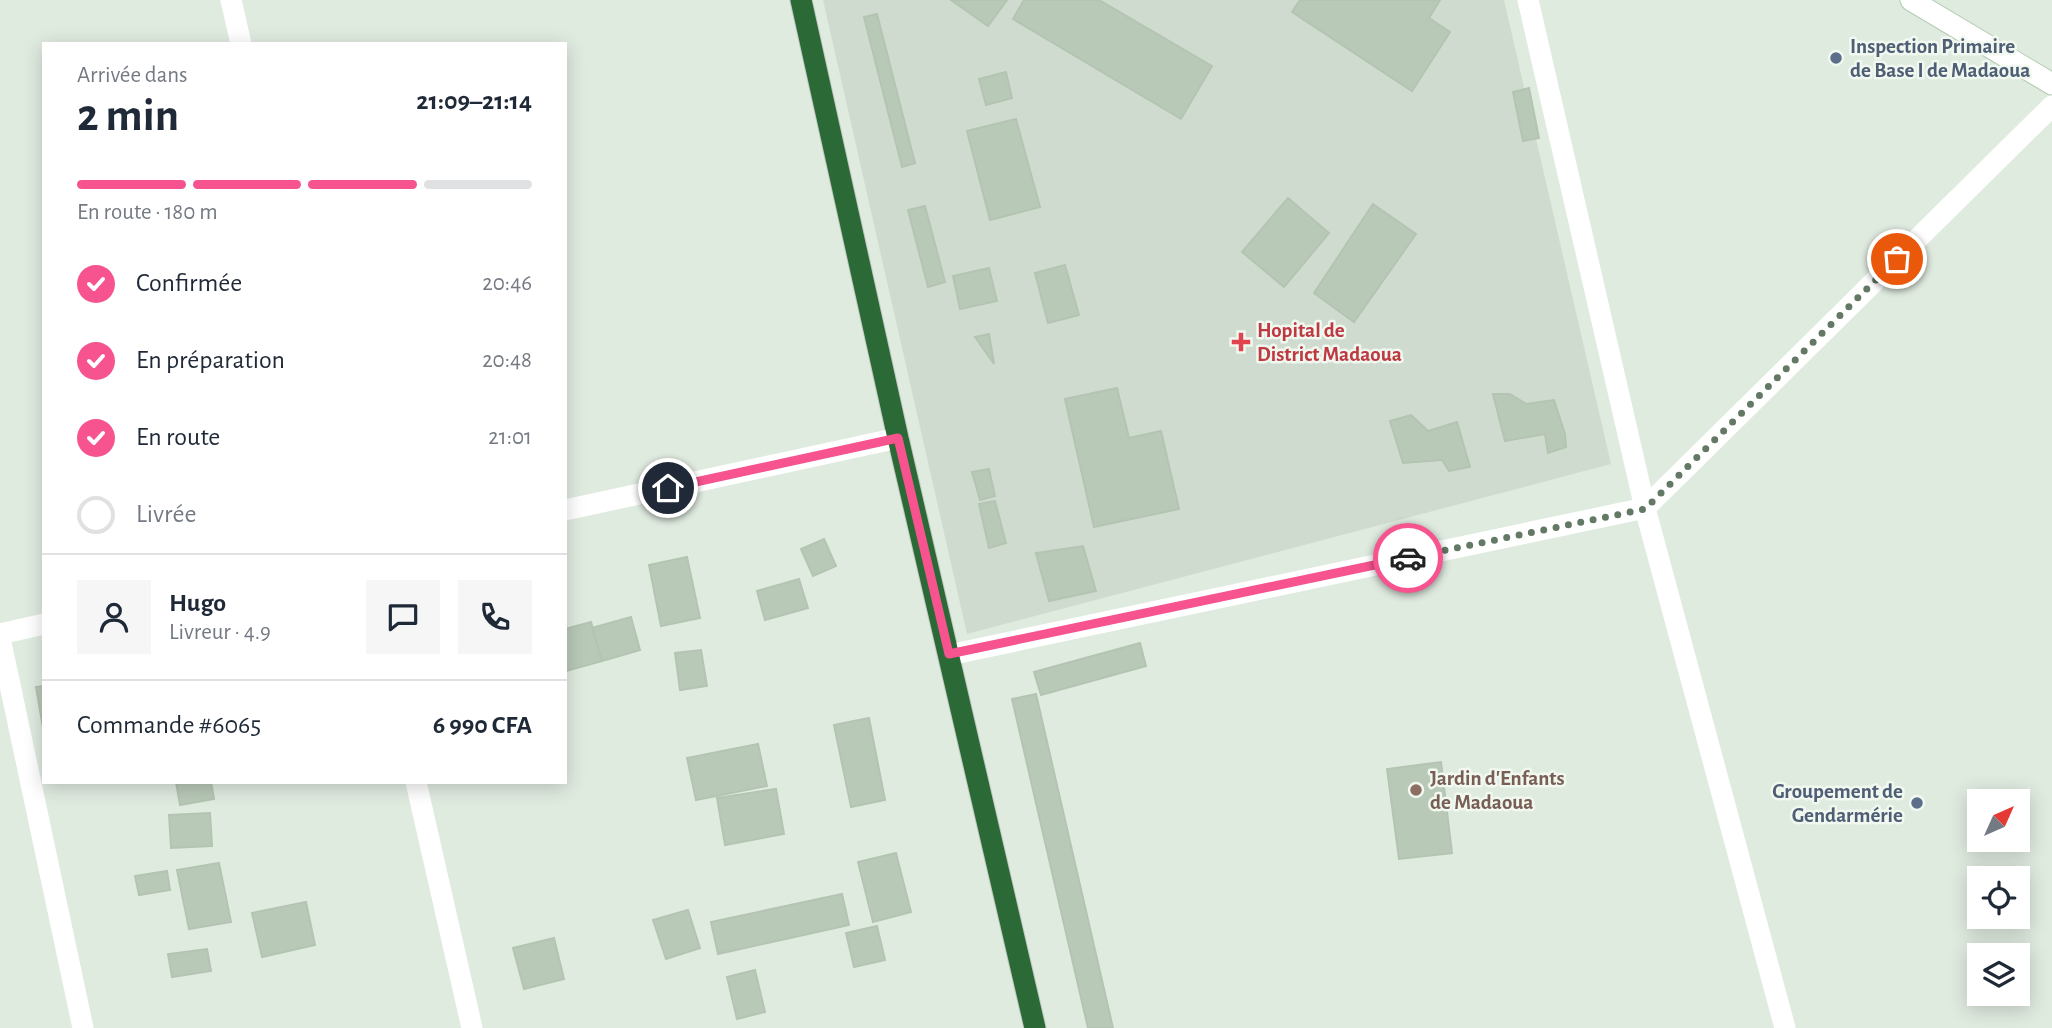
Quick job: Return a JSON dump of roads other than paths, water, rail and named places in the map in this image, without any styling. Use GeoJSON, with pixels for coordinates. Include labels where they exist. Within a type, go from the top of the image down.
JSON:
{"type":"FeatureCollection","features":[{"type":"Feature","properties":{"kind":"highway"},"geometry":{"type":"LineString","coordinates":[[801,0],[898,438],[1035,1028]]}},
{"type":"Feature","properties":{"kind":"street"},"geometry":{"type":"LineString","coordinates":[[231,0],[241,42]]}},
{"type":"Feature","properties":{"kind":"street"},"geometry":{"type":"LineString","coordinates":[[1528,0],[1645,509],[1785,1028]]}},
{"type":"Feature","properties":{"kind":"street"},"geometry":{"type":"LineString","coordinates":[[1911,0],[2052,84]]}},
{"type":"Feature","properties":{"kind":"street"},"geometry":{"type":"LineString","coordinates":[[949,654],[1645,509],[2052,106]]}},
{"type":"Feature","properties":{"kind":"street"},"geometry":{"type":"LineString","coordinates":[[567,510],[898,438]]}},
{"type":"Feature","properties":{"kind":"street"},"geometry":{"type":"LineString","coordinates":[[42,626],[0,636],[83,1028]]}},
{"type":"Feature","properties":{"kind":"street"},"geometry":{"type":"LineString","coordinates":[[416,784],[472,1028]]}},
{"type":"Feature","properties":{"kind":"place","name":"Inspection Primaire de Base I de Madaoua"},"geometry":{"type":"Point","coordinates":[1836,58]}},
{"type":"Feature","properties":{"kind":"place","name":"Hopital de District Madaoua"},"geometry":{"type":"Point","coordinates":[1241,342]}},
{"type":"Feature","properties":{"kind":"place","name":"Jardin d'Enfants de Madaoua"},"geometry":{"type":"Point","coordinates":[1416,790]}},
{"type":"Feature","properties":{"kind":"place","name":"Groupement de Gendarmérie"},"geometry":{"type":"Point","coordinates":[1917,803]}}]}
